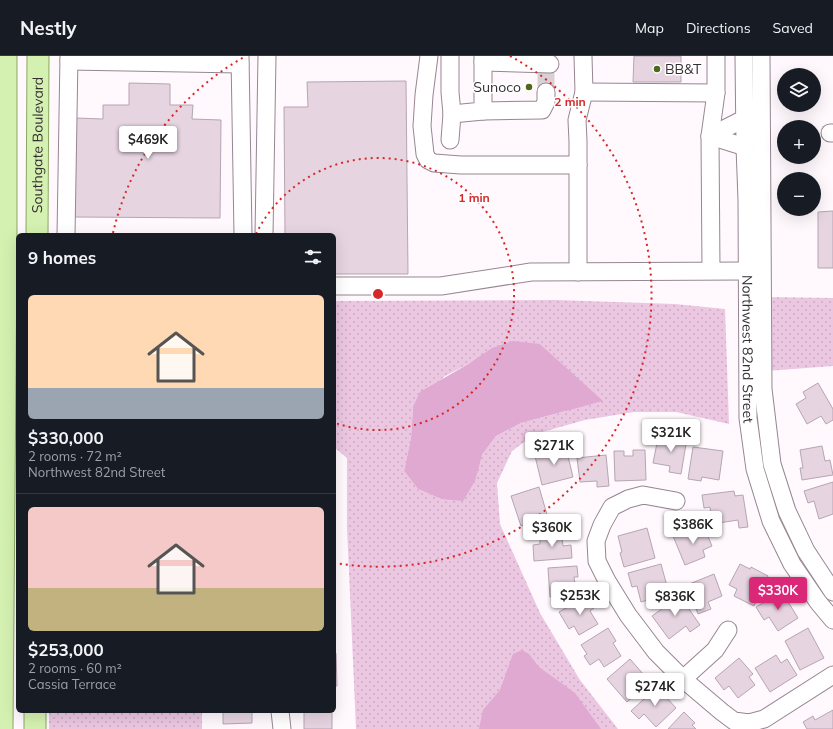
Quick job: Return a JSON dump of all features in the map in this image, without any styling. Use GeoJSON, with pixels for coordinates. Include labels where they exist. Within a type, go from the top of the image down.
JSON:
{"type":"FeatureCollection","features":[{"type":"Feature","properties":{"kind":"main road","name":"Southgate Boulevard"},"geometry":{"type":"LineString","coordinates":[[37,233],[38,56]]}},
{"type":"Feature","properties":{"kind":"main road"},"geometry":{"type":"LineString","coordinates":[[2,729],[8,255],[4,65]]}},
{"type":"Feature","properties":{"kind":"main road"},"geometry":{"type":"LineString","coordinates":[[35,713],[35,729]]}},
{"type":"Feature","properties":{"kind":"street"},"geometry":{"type":"LineString","coordinates":[[264,233],[267,56]]}},
{"type":"Feature","properties":{"kind":"street"},"geometry":{"type":"LineString","coordinates":[[429,56],[422,126],[425,154],[428,160],[434,163],[461,165],[578,165]]}},
{"type":"Feature","properties":{"kind":"street"},"geometry":{"type":"LineString","coordinates":[[450,56],[450,92],[452,114],[450,140]]}},
{"type":"Feature","properties":{"kind":"street"},"geometry":{"type":"LineString","coordinates":[[578,272],[577,120],[584,92],[583,56]]}},
{"type":"Feature","properties":{"kind":"street"},"geometry":{"type":"LineString","coordinates":[[711,270],[710,136],[716,93],[716,56]]}},
{"type":"Feature","properties":{"kind":"street","name":"Northwest 82nd Street"},"geometry":{"type":"LineString","coordinates":[[744,56],[744,119],[747,200],[748,418],[755,469],[771,521],[792,564],[818,602],[833,620]]}},
{"type":"Feature","properties":{"kind":"street","name":"Northwest 82nd Street"},"geometry":{"type":"LineString","coordinates":[[761,56],[763,389],[772,464],[790,517],[806,551],[833,592]]}},
{"type":"Feature","properties":{"kind":"street"},"geometry":{"type":"LineString","coordinates":[[66,233],[69,58],[240,60],[243,233]]}},
{"type":"Feature","properties":{"kind":"street"},"geometry":{"type":"LineString","coordinates":[[483,111],[483,59],[548,63]]}},
{"type":"Feature","properties":{"kind":"street"},"geometry":{"type":"LineString","coordinates":[[452,114],[483,111],[542,110],[546,102],[546,92]]}},
{"type":"Feature","properties":{"kind":"street"},"geometry":{"type":"LineString","coordinates":[[584,92],[716,93]]}},
{"type":"Feature","properties":{"kind":"street"},"geometry":{"type":"LineString","coordinates":[[710,136],[744,119]]}},
{"type":"Feature","properties":{"kind":"street"},"geometry":{"type":"LineString","coordinates":[[710,136],[745,146]]}},
{"type":"Feature","properties":{"kind":"street"},"geometry":{"type":"LineString","coordinates":[[336,286],[441,286],[531,272],[747,271]]}},
{"type":"Feature","properties":{"kind":"street"},"geometry":{"type":"LineString","coordinates":[[676,501],[643,495],[628,499],[612,508],[602,525],[596,541],[597,561],[607,581],[628,615],[656,652],[683,679],[728,717],[734,721],[749,723],[764,719],[833,675]]}},
{"type":"Feature","properties":{"kind":"street"},"geometry":{"type":"LineString","coordinates":[[683,679],[715,650],[728,630]]}},
{"type":"Feature","properties":{"kind":"street"},"geometry":{"type":"LineString","coordinates":[[280,713],[282,729]]}},
{"type":"Feature","properties":{"kind":"shaded area"},"geometry":{"type":"Polygon","coordinates":[[[765,297],[833,298],[833,366],[766,371],[765,297]]]}},
{"type":"Feature","properties":{"kind":"shaded area"},"geometry":{"type":"Polygon","coordinates":[[[556,300],[675,304],[725,309],[729,424],[676,412],[634,412],[585,420],[535,434],[512,451],[497,483],[500,524],[540,613],[580,680],[618,729],[356,729],[347,527],[347,458],[336,449],[336,301],[556,300]],[[540,344],[470,363],[445,376],[413,407],[411,438],[404,471],[418,489],[441,499],[482,455],[496,436],[521,423],[566,411],[567,369],[540,344]]]}},
{"type":"Feature","properties":{"kind":"shaded area"},"geometry":{"type":"Polygon","coordinates":[[[513,341],[540,344],[603,401],[521,423],[496,436],[482,455],[475,481],[463,501],[441,499],[418,489],[404,471],[411,438],[413,407],[420,392],[470,363],[492,348],[513,341]]]}},
{"type":"Feature","properties":{"kind":"shaded area"},"geometry":{"type":"Polygon","coordinates":[[[522,650],[529,654],[539,667],[575,693],[601,729],[479,729],[483,710],[500,690],[513,654],[522,650]]]}},
{"type":"Feature","properties":{"kind":"shaded area"},"geometry":{"type":"Polygon","coordinates":[[[49,713],[202,713],[202,729],[49,729],[49,713]]]}},
{"type":"Feature","properties":{"kind":"building","name":"BB&T"},"geometry":{"type":"Polygon","coordinates":[[[634,56],[681,56],[681,82],[633,82],[634,56]]]}},
{"type":"Feature","properties":{"kind":"building"},"geometry":{"type":"Polygon","coordinates":[[[406,81],[408,274],[336,274],[336,233],[285,233],[284,107],[308,107],[307,82],[406,81]]]}},
{"type":"Feature","properties":{"kind":"building"},"geometry":{"type":"Polygon","coordinates":[[[129,83],[170,84],[170,105],[193,105],[192,119],[221,120],[220,218],[75,217],[76,118],[103,119],[103,105],[129,105],[129,83]]]}},
{"type":"Feature","properties":{"kind":"building"},"geometry":{"type":"Polygon","coordinates":[[[833,211],[833,268],[818,268],[818,216],[821,216],[821,212],[833,211]]]}},
{"type":"Feature","properties":{"kind":"building"},"geometry":{"type":"Polygon","coordinates":[[[818,383],[833,409],[833,420],[826,424],[821,416],[807,424],[796,404],[806,398],[803,392],[818,383]]]}},
{"type":"Feature","properties":{"kind":"building"},"geometry":{"type":"Polygon","coordinates":[[[670,435],[687,438],[681,474],[669,472],[670,466],[653,463],[658,438],[669,440],[670,435]]]}},
{"type":"Feature","properties":{"kind":"building"},"geometry":{"type":"Polygon","coordinates":[[[822,446],[825,461],[830,460],[833,475],[802,480],[800,468],[803,468],[800,450],[822,446]]]}},
{"type":"Feature","properties":{"kind":"building"},"geometry":{"type":"Polygon","coordinates":[[[693,447],[723,451],[719,480],[702,477],[701,481],[688,479],[693,447]]]}},
{"type":"Feature","properties":{"kind":"building"},"geometry":{"type":"Polygon","coordinates":[[[566,448],[573,477],[542,485],[535,456],[566,448]]]}},
{"type":"Feature","properties":{"kind":"building"},"geometry":{"type":"Polygon","coordinates":[[[633,450],[645,450],[646,480],[615,481],[614,451],[624,451],[624,456],[633,456],[633,450]]]}},
{"type":"Feature","properties":{"kind":"building"},"geometry":{"type":"Polygon","coordinates":[[[606,455],[609,486],[597,487],[597,481],[580,482],[577,458],[606,455]]]}},
{"type":"Feature","properties":{"kind":"building"},"geometry":{"type":"Polygon","coordinates":[[[833,482],[833,514],[819,519],[814,501],[808,503],[804,491],[833,482]]]}},
{"type":"Feature","properties":{"kind":"building"},"geometry":{"type":"Polygon","coordinates":[[[539,487],[548,518],[521,526],[511,496],[539,487]]]}},
{"type":"Feature","properties":{"kind":"building"},"geometry":{"type":"Polygon","coordinates":[[[734,491],[735,496],[743,495],[748,527],[739,528],[738,520],[712,524],[710,507],[704,508],[702,495],[734,491]]]}},
{"type":"Feature","properties":{"kind":"building"},"geometry":{"type":"Polygon","coordinates":[[[704,527],[712,546],[703,550],[705,557],[685,565],[673,536],[684,531],[686,535],[704,527]]]}},
{"type":"Feature","properties":{"kind":"building"},"geometry":{"type":"Polygon","coordinates":[[[647,528],[655,558],[624,567],[620,553],[622,552],[618,536],[647,528]]]}},
{"type":"Feature","properties":{"kind":"building"},"geometry":{"type":"Polygon","coordinates":[[[561,531],[563,546],[571,545],[572,558],[534,561],[533,545],[540,544],[540,533],[561,531]]]}},
{"type":"Feature","properties":{"kind":"building"},"geometry":{"type":"Polygon","coordinates":[[[661,564],[668,590],[662,591],[663,596],[641,602],[637,586],[632,587],[628,573],[661,564]]]}},
{"type":"Feature","properties":{"kind":"building"},"geometry":{"type":"Polygon","coordinates":[[[740,564],[750,569],[751,567],[768,576],[754,606],[734,596],[737,589],[729,585],[740,564]]]}},
{"type":"Feature","properties":{"kind":"building"},"geometry":{"type":"Polygon","coordinates":[[[577,566],[578,577],[574,577],[576,594],[550,597],[548,568],[577,566]]]}},
{"type":"Feature","properties":{"kind":"building"},"geometry":{"type":"Polygon","coordinates":[[[714,574],[722,596],[708,602],[711,609],[698,614],[687,585],[714,574]]]}},
{"type":"Feature","properties":{"kind":"building"},"geometry":{"type":"Polygon","coordinates":[[[782,592],[798,618],[778,631],[769,617],[764,620],[756,607],[782,592]]]}},
{"type":"Feature","properties":{"kind":"building"},"geometry":{"type":"Polygon","coordinates":[[[587,596],[594,608],[590,611],[598,624],[579,635],[574,626],[569,629],[559,612],[587,596]]]}},
{"type":"Feature","properties":{"kind":"building"},"geometry":{"type":"Polygon","coordinates":[[[680,596],[700,625],[690,632],[686,626],[669,639],[652,616],[663,608],[659,603],[669,597],[672,601],[680,596]]]}},
{"type":"Feature","properties":{"kind":"building"},"geometry":{"type":"Polygon","coordinates":[[[608,628],[616,641],[613,643],[621,656],[604,667],[599,659],[590,665],[584,656],[587,654],[581,645],[608,628]]]}},
{"type":"Feature","properties":{"kind":"building"},"geometry":{"type":"Polygon","coordinates":[[[808,628],[824,658],[800,670],[785,641],[808,628]]]}},
{"type":"Feature","properties":{"kind":"building"},"geometry":{"type":"Polygon","coordinates":[[[336,653],[337,686],[336,686],[336,653]]]}},
{"type":"Feature","properties":{"kind":"building"},"geometry":{"type":"Polygon","coordinates":[[[776,655],[781,663],[787,659],[797,675],[770,692],[755,668],[776,655]]]}},
{"type":"Feature","properties":{"kind":"building"},"geometry":{"type":"Polygon","coordinates":[[[739,658],[753,674],[749,677],[755,685],[738,698],[729,686],[724,690],[715,678],[739,658]]]}},
{"type":"Feature","properties":{"kind":"building"},"geometry":{"type":"Polygon","coordinates":[[[630,659],[650,682],[627,702],[607,679],[630,659]]]}},
{"type":"Feature","properties":{"kind":"building"},"geometry":{"type":"Polygon","coordinates":[[[657,687],[676,708],[656,727],[644,714],[639,719],[631,711],[657,687]]]}},
{"type":"Feature","properties":{"kind":"building"},"geometry":{"type":"Polygon","coordinates":[[[833,710],[833,729],[807,729],[803,722],[813,716],[815,720],[833,710]]]}},
{"type":"Feature","properties":{"kind":"building"},"geometry":{"type":"Polygon","coordinates":[[[684,712],[695,723],[692,725],[696,729],[668,729],[684,712]]]}},
{"type":"Feature","properties":{"kind":"building"},"geometry":{"type":"Polygon","coordinates":[[[223,713],[252,713],[252,723],[223,724],[223,713]]]}},
{"type":"Feature","properties":{"kind":"building"},"geometry":{"type":"Polygon","coordinates":[[[304,713],[332,713],[332,729],[304,729],[304,713]]]}},
{"type":"Feature","properties":{"kind":"tunnel"},"geometry":{"type":"LineString","coordinates":[[546,73],[546,92]]}},
{"type":"Feature","properties":{"kind":"place","name":"BB&T"},"geometry":{"type":"Point","coordinates":[657,69]}},
{"type":"Feature","properties":{"kind":"place","name":"Sunoco"},"geometry":{"type":"Point","coordinates":[529,87]}}]}
